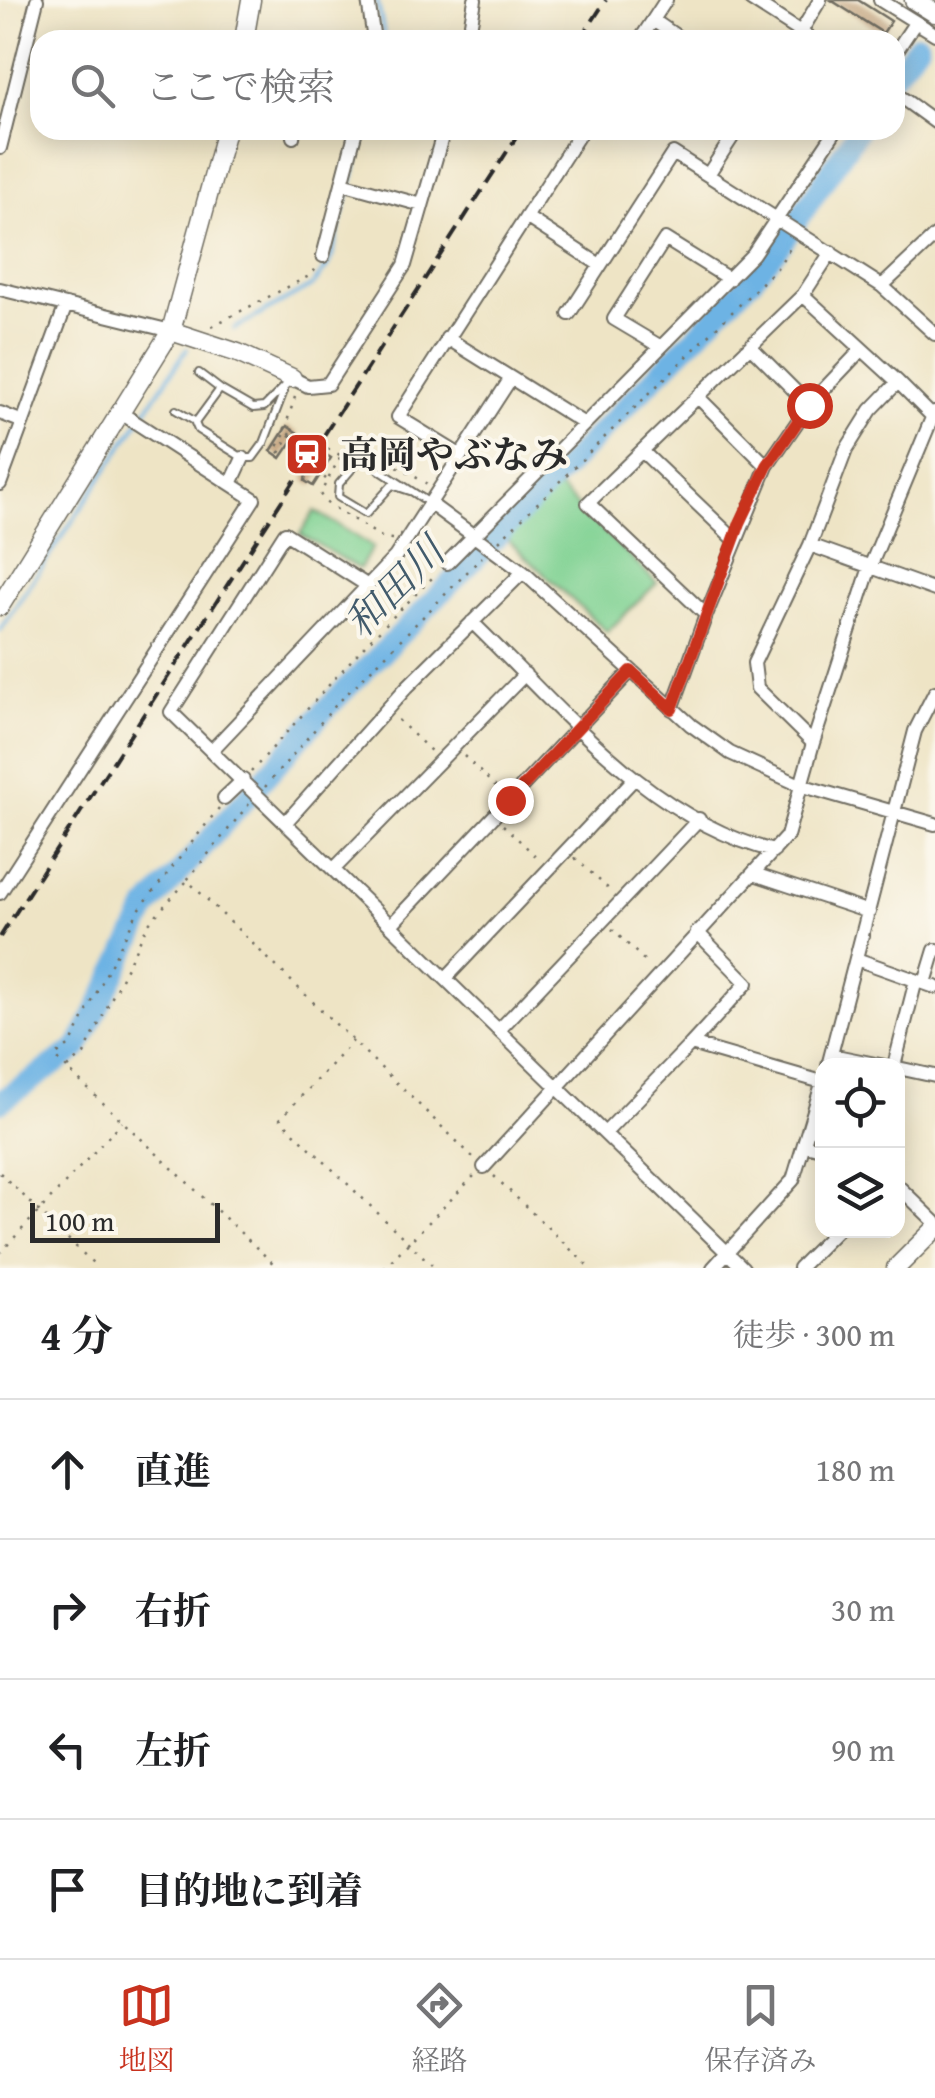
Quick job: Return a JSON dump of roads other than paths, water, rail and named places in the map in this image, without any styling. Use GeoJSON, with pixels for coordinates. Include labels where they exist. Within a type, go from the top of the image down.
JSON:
{"type":"FeatureCollection","features":[{"type":"Feature","properties":{"kind":"street"},"geometry":{"type":"LineString","coordinates":[[0,148],[7,91],[37,0]]}},
{"type":"Feature","properties":{"kind":"street"},"geometry":{"type":"LineString","coordinates":[[246,30],[251,0]]}},
{"type":"Feature","properties":{"kind":"street"},"geometry":{"type":"LineString","coordinates":[[368,0],[372,30]]}},
{"type":"Feature","properties":{"kind":"street"},"geometry":{"type":"LineString","coordinates":[[470,30],[474,0]]}},
{"type":"Feature","properties":{"kind":"street"},"geometry":{"type":"LineString","coordinates":[[646,30],[666,0]]}},
{"type":"Feature","properties":{"kind":"street"},"geometry":{"type":"LineString","coordinates":[[751,0],[793,30]]}},
{"type":"Feature","properties":{"kind":"street"},"geometry":{"type":"LineString","coordinates":[[806,30],[820,0]]}},
{"type":"Feature","properties":{"kind":"street"},"geometry":{"type":"LineString","coordinates":[[880,0],[935,34]]}},
{"type":"Feature","properties":{"kind":"street"},"geometry":{"type":"LineString","coordinates":[[914,0],[935,14]]}},
{"type":"Feature","properties":{"kind":"street"},"geometry":{"type":"LineString","coordinates":[[653,20],[668,30]]}},
{"type":"Feature","properties":{"kind":"street"},"geometry":{"type":"LineString","coordinates":[[905,39],[916,23]]}},
{"type":"Feature","properties":{"kind":"street"},"geometry":{"type":"LineString","coordinates":[[905,100],[935,122]]}},
{"type":"Feature","properties":{"kind":"street"},"geometry":{"type":"LineString","coordinates":[[0,606],[124,415],[171,331],[223,140]]}},
{"type":"Feature","properties":{"kind":"street"},"geometry":{"type":"LineString","coordinates":[[323,256],[353,140]]}},
{"type":"Feature","properties":{"kind":"street"},"geometry":{"type":"LineString","coordinates":[[0,289],[171,331],[238,353],[290,389],[319,388],[336,376],[405,266],[441,140]]}},
{"type":"Feature","properties":{"kind":"street"},"geometry":{"type":"LineString","coordinates":[[460,456],[398,417],[576,140]]}},
{"type":"Feature","properties":{"kind":"street"},"geometry":{"type":"LineString","coordinates":[[709,173],[730,140]]}},
{"type":"Feature","properties":{"kind":"street"},"geometry":{"type":"LineString","coordinates":[[447,564],[582,431],[583,423],[782,221],[830,140]]}},
{"type":"Feature","properties":{"kind":"street"},"geometry":{"type":"LineString","coordinates":[[568,314],[673,153],[882,286],[935,334]]}},
{"type":"Feature","properties":{"kind":"street"},"geometry":{"type":"LineString","coordinates":[[342,184],[422,205]]}},
{"type":"Feature","properties":{"kind":"street"},"geometry":{"type":"LineString","coordinates":[[526,217],[600,265]]}},
{"type":"Feature","properties":{"kind":"street"},"geometry":{"type":"LineString","coordinates":[[882,286],[935,236]]}},
{"type":"Feature","properties":{"kind":"street"},"geometry":{"type":"LineString","coordinates":[[661,346],[614,319],[664,238],[729,279]]}},
{"type":"Feature","properties":{"kind":"street"},"geometry":{"type":"LineString","coordinates":[[706,615],[588,503],[803,295],[831,252]]}},
{"type":"Feature","properties":{"kind":"street"},"geometry":{"type":"LineString","coordinates":[[484,1167],[657,973],[788,836],[800,785],[870,566],[934,413],[803,295]]}},
{"type":"Feature","properties":{"kind":"street"},"geometry":{"type":"LineString","coordinates":[[0,484],[66,305]]}},
{"type":"Feature","properties":{"kind":"street"},"geometry":{"type":"LineString","coordinates":[[447,338],[583,423]]}},
{"type":"Feature","properties":{"kind":"street"},"geometry":{"type":"LineString","coordinates":[[751,347],[809,405]]}},
{"type":"Feature","properties":{"kind":"street"},"geometry":{"type":"LineString","coordinates":[[672,709],[734,539],[767,466],[809,405],[862,349]]}},
{"type":"Feature","properties":{"kind":"street"},"geometry":{"type":"LineString","coordinates":[[212,750],[396,556],[511,378]]}},
{"type":"Feature","properties":{"kind":"street"},"geometry":{"type":"LineString","coordinates":[[814,743],[757,688],[754,663],[810,545],[846,450],[870,410],[898,382]]}},
{"type":"Feature","properties":{"kind":"street"},"geometry":{"type":"LineString","coordinates":[[700,398],[767,466]]}},
{"type":"Feature","properties":{"kind":"street"},"geometry":{"type":"LineString","coordinates":[[0,413],[23,422]]}},
{"type":"Feature","properties":{"kind":"street"},"geometry":{"type":"LineString","coordinates":[[0,893],[254,499],[124,415]]}},
{"type":"Feature","properties":{"kind":"street"},"geometry":{"type":"LineString","coordinates":[[644,452],[734,539]]}},
{"type":"Feature","properties":{"kind":"street"},"geometry":{"type":"LineString","coordinates":[[231,484],[243,458]]}},
{"type":"Feature","properties":{"kind":"street"},"geometry":{"type":"LineString","coordinates":[[429,503],[523,572],[672,709],[730,753],[800,785],[935,824]]}},
{"type":"Feature","properties":{"kind":"street"},"geometry":{"type":"LineString","coordinates":[[368,586],[285,533],[171,712],[556,1090],[744,1268]]}},
{"type":"Feature","properties":{"kind":"street"},"geometry":{"type":"LineString","coordinates":[[810,545],[935,590]]}},
{"type":"Feature","properties":{"kind":"street"},"geometry":{"type":"LineString","coordinates":[[286,822],[387,709],[523,572]]}},
{"type":"Feature","properties":{"kind":"street"},"geometry":{"type":"LineString","coordinates":[[472,622],[634,778],[731,837],[774,851]]}},
{"type":"Feature","properties":{"kind":"street"},"geometry":{"type":"LineString","coordinates":[[391,924],[631,671]]}},
{"type":"Feature","properties":{"kind":"street"},"geometry":{"type":"LineString","coordinates":[[334,869],[525,674]]}},
{"type":"Feature","properties":{"kind":"street"},"geometry":{"type":"LineString","coordinates":[[830,1058],[915,730],[935,692]]}},
{"type":"Feature","properties":{"kind":"street"},"geometry":{"type":"LineString","coordinates":[[446,978],[634,778]]}},
{"type":"Feature","properties":{"kind":"street"},"geometry":{"type":"LineString","coordinates":[[224,798],[243,781]]}},
{"type":"Feature","properties":{"kind":"street"},"geometry":{"type":"LineString","coordinates":[[499,1030],[699,820]]}},
{"type":"Feature","properties":{"kind":"street"},"geometry":{"type":"LineString","coordinates":[[754,874],[869,912]]}},
{"type":"Feature","properties":{"kind":"street"},"geometry":{"type":"LineString","coordinates":[[605,1133],[747,983],[697,932]]}},
{"type":"Feature","properties":{"kind":"street"},"geometry":{"type":"LineString","coordinates":[[899,1058],[935,950]]}},
{"type":"Feature","properties":{"kind":"street"},"geometry":{"type":"LineString","coordinates":[[858,960],[925,983]]}},
{"type":"Feature","properties":{"kind":"street"},"geometry":{"type":"LineString","coordinates":[[690,1044],[815,1081]]}},
{"type":"Feature","properties":{"kind":"street"},"geometry":{"type":"LineString","coordinates":[[905,1069],[935,1076]]}},
{"type":"Feature","properties":{"kind":"street"},"geometry":{"type":"LineString","coordinates":[[714,1268],[786,1192],[815,1109]]}},
{"type":"Feature","properties":{"kind":"street"},"geometry":{"type":"LineString","coordinates":[[805,1145],[815,1148]]}},
{"type":"Feature","properties":{"kind":"street"},"geometry":{"type":"LineString","coordinates":[[896,1268],[935,1225],[905,1193]]}},
{"type":"Feature","properties":{"kind":"street"},"geometry":{"type":"LineString","coordinates":[[798,1268],[828,1238]]}},
{"type":"Feature","properties":{"kind":"lane"},"geometry":{"type":"LineString","coordinates":[[199,373],[253,408],[264,407],[290,389]]}},
{"type":"Feature","properties":{"kind":"lane"},"geometry":{"type":"LineString","coordinates":[[196,422],[220,389]]}},
{"type":"Feature","properties":{"kind":"lane"},"geometry":{"type":"LineString","coordinates":[[176,410],[196,422],[198,430],[243,458],[253,458],[290,389]]}},
{"type":"Feature","properties":{"kind":"lane"},"geometry":{"type":"LineString","coordinates":[[413,492],[392,486],[366,514],[338,496],[338,484],[361,458],[394,478],[429,503]]}},
{"type":"Feature","properties":{"kind":"waterway"},"geometry":{"type":"LineString","coordinates":[[377,0],[383,30]]}},
{"type":"Feature","properties":{"kind":"waterway","name":"和田川"},"geometry":{"type":"LineString","coordinates":[[905,60],[918,44]]}},
{"type":"Feature","properties":{"kind":"waterway"},"geometry":{"type":"LineString","coordinates":[[234,329],[313,285],[330,263],[362,140]]}},
{"type":"Feature","properties":{"kind":"waterway","name":"和田川"},"geometry":{"type":"LineString","coordinates":[[0,1102],[78,1048],[148,908],[324,711],[752,279],[783,242],[851,140]]}},
{"type":"Feature","properties":{"kind":"waterway"},"geometry":{"type":"LineString","coordinates":[[0,630],[187,349]]}},
{"type":"Feature","properties":{"kind":"railway"},"geometry":{"type":"LineString","coordinates":[[586,30],[606,0]]}},
{"type":"Feature","properties":{"kind":"railway"},"geometry":{"type":"LineString","coordinates":[[0,937],[515,140]]}},
{"type":"Feature","properties":{"kind":"place","name":"高岡やぶなみ"},"geometry":{"type":"Point","coordinates":[307,454]}}]}
